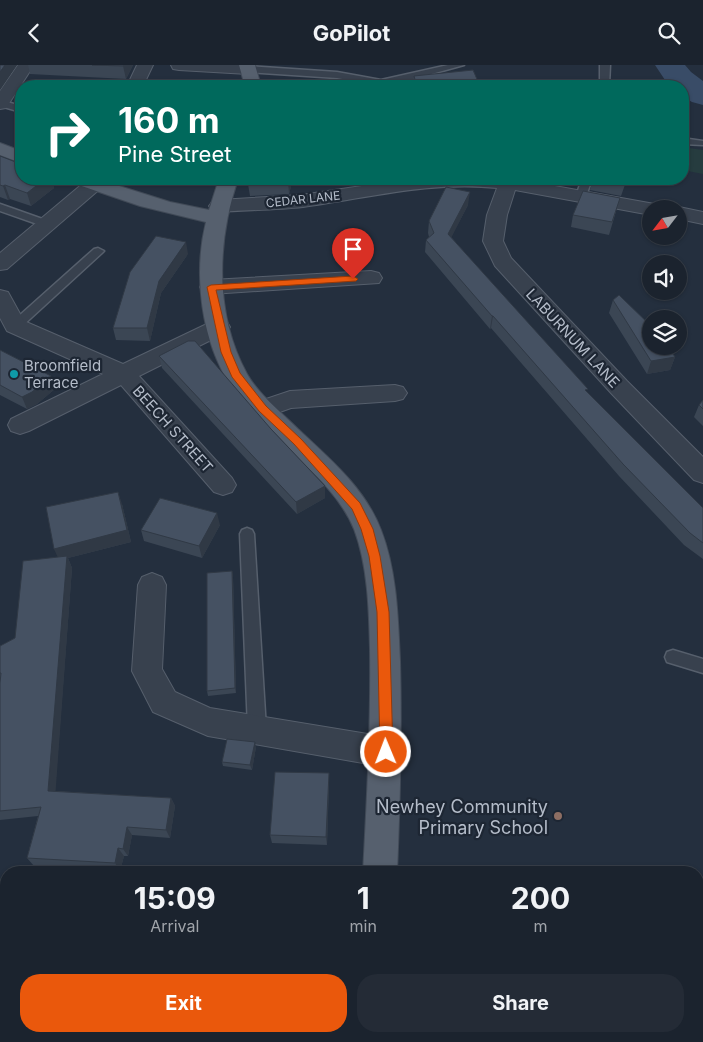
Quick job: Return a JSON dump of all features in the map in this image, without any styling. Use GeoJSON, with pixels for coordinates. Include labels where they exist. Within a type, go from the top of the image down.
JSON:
{"type":"FeatureCollection","features":[{"type":"Feature","properties":{"kind":"main road"},"geometry":{"type":"LineString","coordinates":[[247,67],[251,80]]}},
{"type":"Feature","properties":{"kind":"main road"},"geometry":{"type":"LineString","coordinates":[[0,149],[15,155]]}},
{"type":"Feature","properties":{"kind":"main road"},"geometry":{"type":"LineString","coordinates":[[100,185],[175,210],[217,212]]}},
{"type":"Feature","properties":{"kind":"main road"},"geometry":{"type":"LineString","coordinates":[[226,185],[217,212],[211,287],[226,352],[236,375],[263,409],[328,474],[356,506],[367,529],[375,556],[383,612],[386,752],[380,866]]}},
{"type":"Feature","properties":{"kind":"street"},"geometry":{"type":"LineString","coordinates":[[20,80],[26,65]]}},
{"type":"Feature","properties":{"kind":"street"},"geometry":{"type":"LineString","coordinates":[[138,80],[145,65]]}},
{"type":"Feature","properties":{"kind":"street"},"geometry":{"type":"LineString","coordinates":[[179,65],[247,67]]}},
{"type":"Feature","properties":{"kind":"street"},"geometry":{"type":"LineString","coordinates":[[0,104],[15,89]]}},
{"type":"Feature","properties":{"kind":"street"},"geometry":{"type":"LineString","coordinates":[[0,264],[47,224],[81,185]]}},
{"type":"Feature","properties":{"kind":"street","name":"CEDAR LANE"},"geometry":{"type":"LineString","coordinates":[[217,212],[301,201],[362,185]]}},
{"type":"Feature","properties":{"kind":"street","name":"LABURNUM LANE"},"geometry":{"type":"LineString","coordinates":[[507,185],[497,215],[493,241],[502,261],[619,387],[703,473]]}},
{"type":"Feature","properties":{"kind":"street","name":"CEDAR LANE"},"geometry":{"type":"LineString","coordinates":[[546,185],[584,187],[642,205]]}},
{"type":"Feature","properties":{"kind":"street"},"geometry":{"type":"LineString","coordinates":[[688,215],[703,218]]}},
{"type":"Feature","properties":{"kind":"street"},"geometry":{"type":"LineString","coordinates":[[211,287],[371,278]]}},
{"type":"Feature","properties":{"kind":"street"},"geometry":{"type":"LineString","coordinates":[[0,297],[15,326],[124,374]]}},
{"type":"Feature","properties":{"kind":"street"},"geometry":{"type":"LineString","coordinates":[[20,425],[219,327]]}},
{"type":"Feature","properties":{"kind":"street","name":"BEECH STREET"},"geometry":{"type":"LineString","coordinates":[[124,374],[223,485]]}},
{"type":"Feature","properties":{"kind":"street"},"geometry":{"type":"LineString","coordinates":[[263,409],[290,400],[395,393]]}},
{"type":"Feature","properties":{"kind":"street"},"geometry":{"type":"LineString","coordinates":[[152,585],[147,671],[164,702],[208,722],[386,752]]}},
{"type":"Feature","properties":{"kind":"lane"},"geometry":{"type":"LineString","coordinates":[[400,80],[459,65]]}},
{"type":"Feature","properties":{"kind":"lane"},"geometry":{"type":"LineString","coordinates":[[605,65],[605,80]]}},
{"type":"Feature","properties":{"kind":"lane"},"geometry":{"type":"LineString","coordinates":[[247,67],[337,75],[364,80]]}},
{"type":"Feature","properties":{"kind":"lane"},"geometry":{"type":"LineString","coordinates":[[0,104],[15,108]]}},
{"type":"Feature","properties":{"kind":"lane"},"geometry":{"type":"LineString","coordinates":[[689,142],[700,143]]}},
{"type":"Feature","properties":{"kind":"lane"},"geometry":{"type":"LineString","coordinates":[[0,207],[47,224]]}},
{"type":"Feature","properties":{"kind":"lane"},"geometry":{"type":"LineString","coordinates":[[15,326],[98,251]]}},
{"type":"Feature","properties":{"kind":"lane"},"geometry":{"type":"LineString","coordinates":[[247,534],[257,729]]}},
{"type":"Feature","properties":{"kind":"lane"},"geometry":{"type":"LineString","coordinates":[[673,657],[703,666]]}},
{"type":"Feature","properties":{"kind":"green space"},"geometry":{"type":"Polygon","coordinates":[[[689,148],[703,150],[703,174],[689,171],[689,148]]]}},
{"type":"Feature","properties":{"kind":"building"},"geometry":{"type":"Polygon","coordinates":[[[0,65],[5,65],[0,72],[0,65]]]}},
{"type":"Feature","properties":{"kind":"building"},"geometry":{"type":"Polygon","coordinates":[[[92,65],[124,65],[123,66],[92,65]]]}},
{"type":"Feature","properties":{"kind":"building"},"geometry":{"type":"Polygon","coordinates":[[[473,70],[477,80],[415,80],[414,76],[473,70]]]}},
{"type":"Feature","properties":{"kind":"building"},"geometry":{"type":"Polygon","coordinates":[[[0,156],[15,162],[15,185],[37,185],[27,193],[0,185],[0,156]]]}},
{"type":"Feature","properties":{"kind":"building"},"geometry":{"type":"Polygon","coordinates":[[[446,187],[470,192],[448,234],[588,389],[585,390],[703,508],[703,543],[690,533],[623,464],[426,240],[434,233],[429,221],[446,187]]]}},
{"type":"Feature","properties":{"kind":"building"},"geometry":{"type":"Polygon","coordinates":[[[583,191],[620,198],[612,222],[573,215],[583,191]]]}},
{"type":"Feature","properties":{"kind":"building"},"geometry":{"type":"Polygon","coordinates":[[[156,236],[186,242],[159,281],[147,328],[113,328],[130,272],[156,236]]]}},
{"type":"Feature","properties":{"kind":"building"},"geometry":{"type":"Polygon","coordinates":[[[619,295],[642,317],[642,347],[613,300],[619,295]]]}},
{"type":"Feature","properties":{"kind":"building"},"geometry":{"type":"Polygon","coordinates":[[[188,341],[195,341],[271,429],[325,486],[296,502],[159,356],[188,341]]]}},
{"type":"Feature","properties":{"kind":"building"},"geometry":{"type":"Polygon","coordinates":[[[0,350],[51,376],[32,392],[22,397],[0,385],[0,350]]]}},
{"type":"Feature","properties":{"kind":"building"},"geometry":{"type":"Polygon","coordinates":[[[647,355],[674,355],[675,357],[651,361],[647,355]]]}},
{"type":"Feature","properties":{"kind":"building"},"geometry":{"type":"Polygon","coordinates":[[[703,400],[703,409],[699,405],[703,400]]]}},
{"type":"Feature","properties":{"kind":"building"},"geometry":{"type":"Polygon","coordinates":[[[118,492],[127,530],[54,549],[46,507],[118,492]]]}},
{"type":"Feature","properties":{"kind":"building"},"geometry":{"type":"Polygon","coordinates":[[[160,498],[217,513],[199,546],[141,530],[160,498]]]}},
{"type":"Feature","properties":{"kind":"building"},"geometry":{"type":"Polygon","coordinates":[[[67,556],[48,791],[171,798],[166,830],[127,827],[123,849],[118,848],[115,863],[27,858],[41,807],[0,811],[0,646],[15,638],[23,561],[67,556]]]}},
{"type":"Feature","properties":{"kind":"building"},"geometry":{"type":"Polygon","coordinates":[[[232,571],[235,688],[207,691],[207,573],[232,571]]]}},
{"type":"Feature","properties":{"kind":"building"},"geometry":{"type":"Polygon","coordinates":[[[227,739],[255,742],[250,765],[222,762],[227,739]]]}},
{"type":"Feature","properties":{"kind":"building"},"geometry":{"type":"Polygon","coordinates":[[[275,772],[329,773],[326,837],[270,835],[275,772]]]}},
{"type":"Feature","properties":{"kind":"waterway"},"geometry":{"type":"LineString","coordinates":[[670,65],[680,80]]}},
{"type":"Feature","properties":{"kind":"waterway"},"geometry":{"type":"LineString","coordinates":[[689,86],[703,95]]}},
{"type":"Feature","properties":{"kind":"place","name":"Broomfield Terrace"},"geometry":{"type":"Point","coordinates":[14,374]}},
{"type":"Feature","properties":{"kind":"place","name":"Newhey Community Primary School"},"geometry":{"type":"Point","coordinates":[558,816]}},
{"type":"Feature","properties":{"kind":"route"},"geometry":{"type":"LineString","coordinates":[[353,279],[211,287],[226,352],[236,375],[263,409],[298,441],[356,506],[367,529],[375,556],[383,612],[386,752]]}}]}
